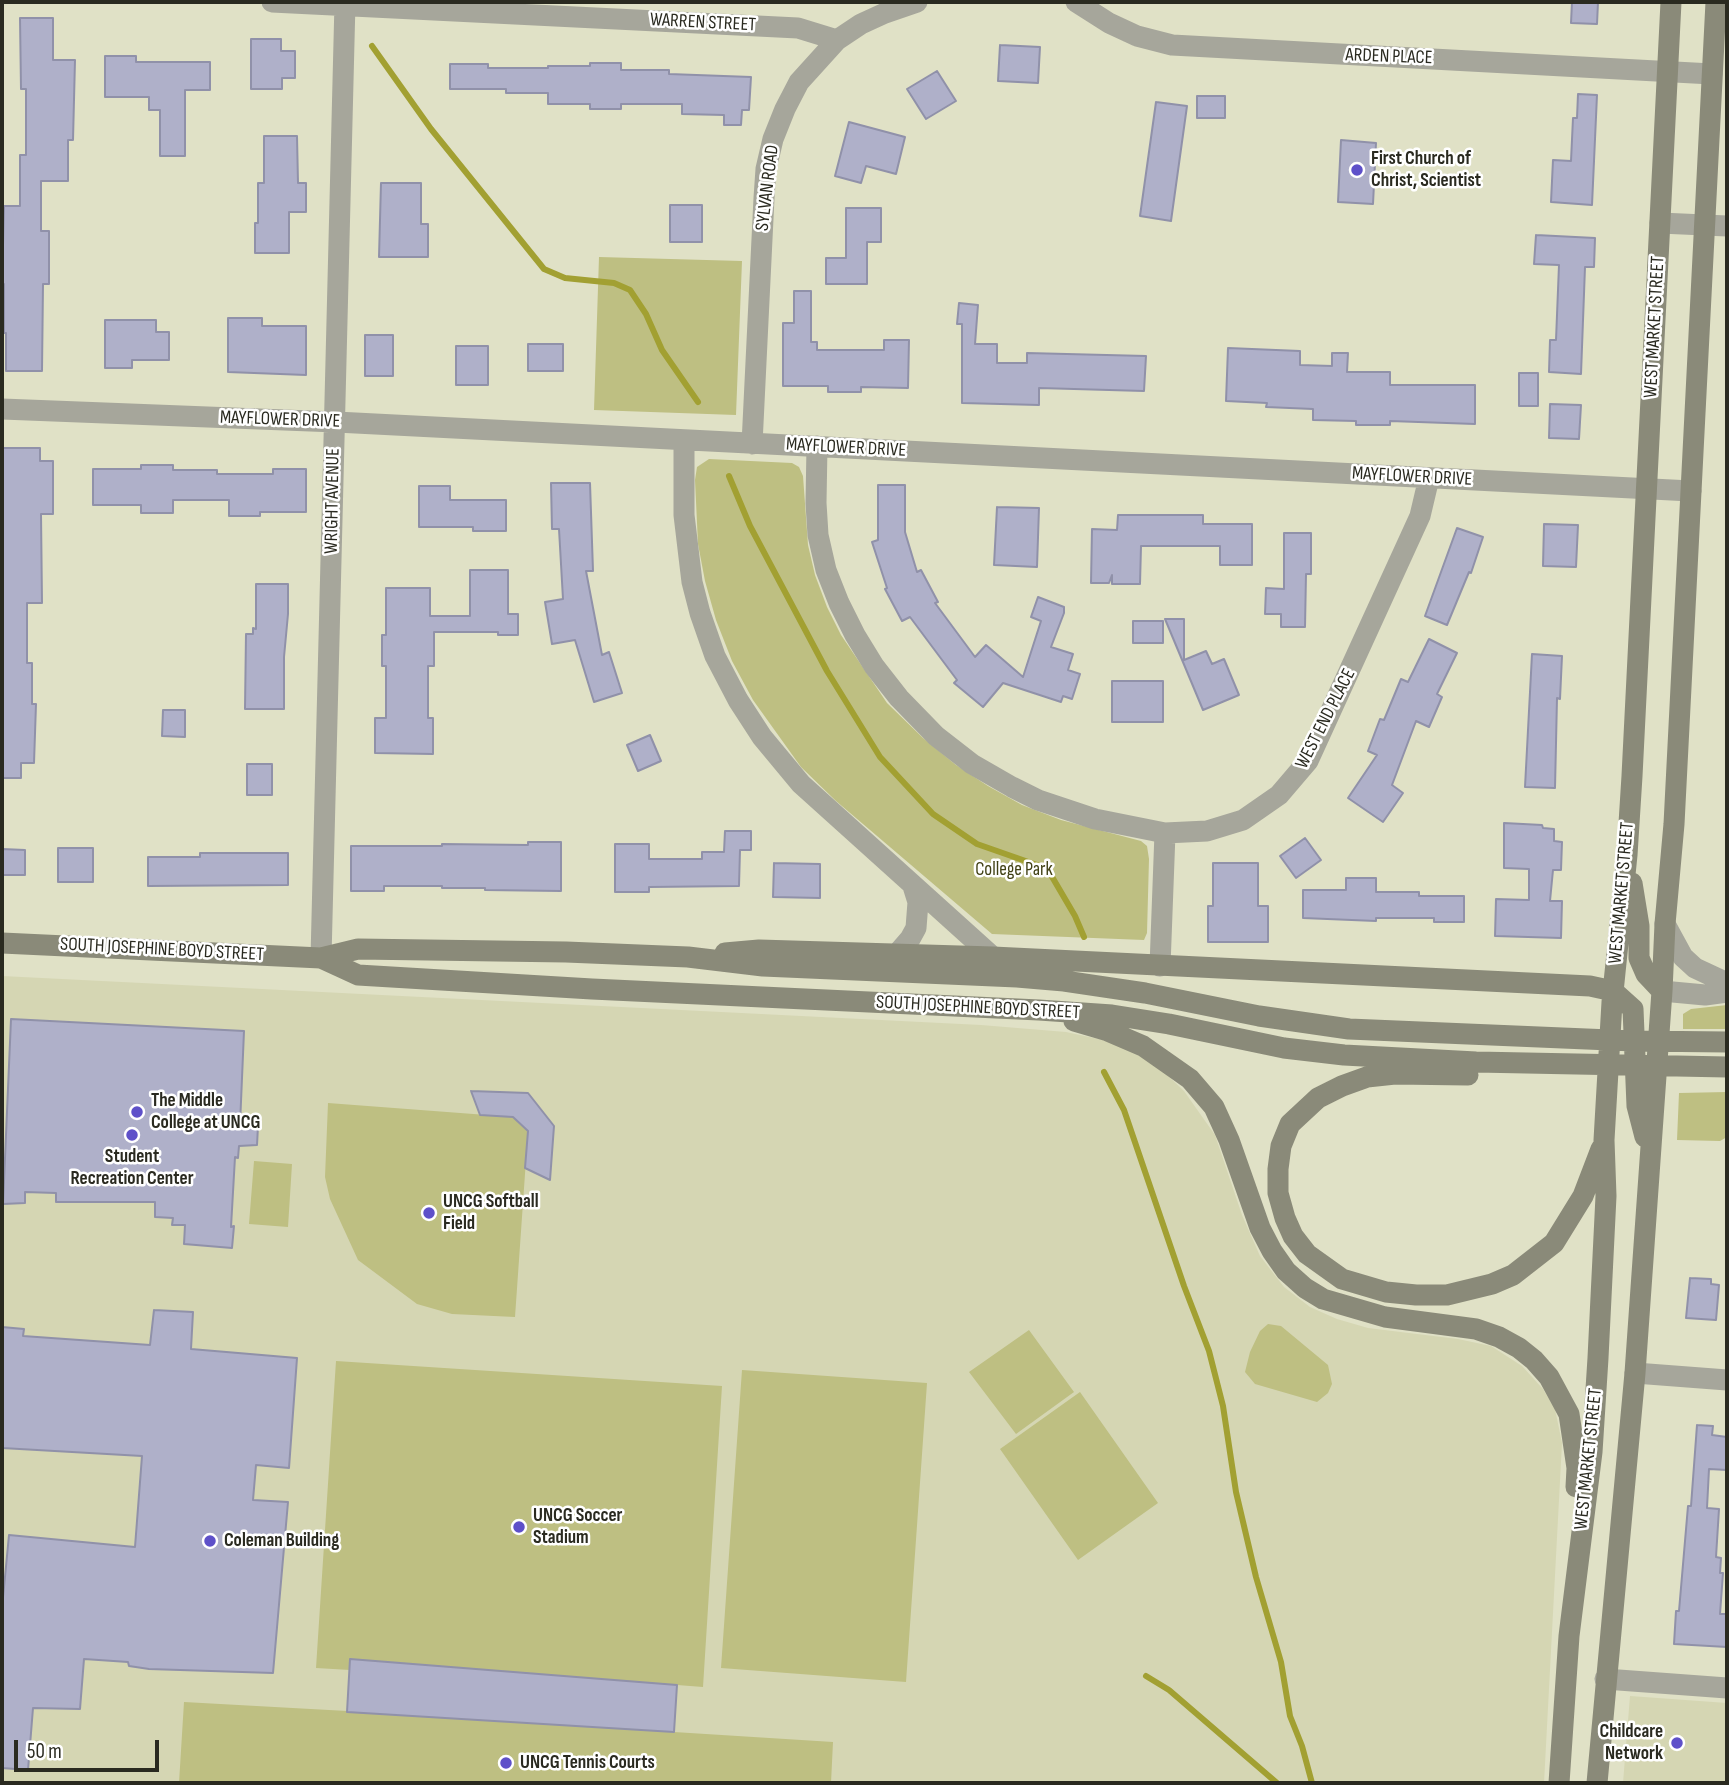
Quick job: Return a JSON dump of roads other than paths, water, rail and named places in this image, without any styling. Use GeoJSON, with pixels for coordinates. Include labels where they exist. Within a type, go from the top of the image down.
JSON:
{"type":"FeatureCollection","features":[{"type":"Feature","properties":{"kind":"main road","name":"WEST MARKET STREET"},"geometry":{"type":"LineString","coordinates":[[1561,1783],[1560,1754],[1569,1636],[1592,1452],[1598,1358],[1606,1196],[1604,1140],[1613,990],[1627,855],[1671,2]]}},
{"type":"Feature","properties":{"kind":"main road","name":"WEST MARKET STREET"},"geometry":{"type":"LineString","coordinates":[[1597,1783],[1635,1373],[1649,1151],[1645,1108],[1660,1016],[1674,824],[1716,2]]}},
{"type":"Feature","properties":{"kind":"main road"},"geometry":{"type":"LineString","coordinates":[[1627,855],[1639,926],[1639,958],[1646,974],[1662,990]]}},
{"type":"Feature","properties":{"kind":"main road","name":"SOUTH JOSEPHINE BOYD STREET"},"geometry":{"type":"LineString","coordinates":[[2,943],[137,947],[321,958],[358,949],[688,957],[763,966],[1064,981],[1145,993],[1281,1020],[1349,1029],[1634,1041],[1727,1042]]}},
{"type":"Feature","properties":{"kind":"main road"},"geometry":{"type":"LineString","coordinates":[[688,957],[759,950],[993,957],[1590,986],[1613,990],[1628,1002],[1635,1015],[1645,1108]]}},
{"type":"Feature","properties":{"kind":"main road","name":"SOUTH JOSEPHINE BOYD STREET"},"geometry":{"type":"LineString","coordinates":[[321,958],[358,975],[1112,1015],[1284,1048],[1344,1055],[1476,1062],[1634,1063]]}},
{"type":"Feature","properties":{"kind":"main road"},"geometry":{"type":"LineString","coordinates":[[1039,1010],[1108,1031],[1143,1046],[1190,1079],[1214,1107],[1229,1140],[1260,1228],[1272,1251],[1286,1271],[1305,1288],[1323,1299],[1352,1309],[1385,1317],[1476,1329],[1499,1337],[1519,1348],[1549,1377],[1569,1414],[1577,1468],[1569,1636]]}},
{"type":"Feature","properties":{"kind":"main road"},"geometry":{"type":"LineString","coordinates":[[1604,1140],[1583,1196],[1554,1243],[1513,1275],[1471,1291],[1447,1295],[1386,1292],[1342,1279],[1307,1254],[1293,1236],[1278,1193],[1282,1146],[1290,1124],[1318,1098],[1367,1077],[1395,1074],[1462,1075],[1634,1063],[1727,1067]]}},
{"type":"Feature","properties":{"kind":"street","name":"WARREN STREET"},"geometry":{"type":"LineString","coordinates":[[272,2],[798,28],[837,40]]}},
{"type":"Feature","properties":{"kind":"street","name":"SYLVAN ROAD"},"geometry":{"type":"LineString","coordinates":[[752,444],[766,169],[785,109],[799,82],[837,40],[861,24],[917,2]]}},
{"type":"Feature","properties":{"kind":"street","name":"ARDEN PLACE"},"geometry":{"type":"LineString","coordinates":[[1076,2],[1109,23],[1137,36],[1172,45],[1712,74]]}},
{"type":"Feature","properties":{"kind":"street","name":"WRIGHT AVENUE"},"geometry":{"type":"LineString","coordinates":[[321,958],[345,4]]}},
{"type":"Feature","properties":{"kind":"street"},"geometry":{"type":"LineString","coordinates":[[1660,223],[1727,226]]}},
{"type":"Feature","properties":{"kind":"street","name":"MAYFLOWER DRIVE"},"geometry":{"type":"LineString","coordinates":[[2,409],[335,422],[1690,491]]}},
{"type":"Feature","properties":{"kind":"street"},"geometry":{"type":"LineString","coordinates":[[684,440],[682,482],[687,547],[700,612],[715,656],[744,710],[782,762],[825,807],[900,871],[912,886],[932,900],[993,957]]}},
{"type":"Feature","properties":{"kind":"street","name":"WEST END PLACE"},"geometry":{"type":"LineString","coordinates":[[817,446],[818,535],[827,569],[839,603],[855,635],[874,666],[899,698],[936,736],[972,764],[1012,787],[1038,800],[1095,819],[1165,832],[1207,831],[1243,820],[1279,795],[1308,761],[1420,516],[1429,478]]}},
{"type":"Feature","properties":{"kind":"street"},"geometry":{"type":"LineString","coordinates":[[1160,966],[1165,832]]}},
{"type":"Feature","properties":{"kind":"street"},"geometry":{"type":"LineString","coordinates":[[897,954],[916,928],[918,902],[912,886]]}},
{"type":"Feature","properties":{"kind":"street"},"geometry":{"type":"LineString","coordinates":[[1665,924],[1682,957],[1695,968],[1727,983]]}},
{"type":"Feature","properties":{"kind":"street"},"geometry":{"type":"LineString","coordinates":[[1662,990],[1705,995],[1727,992]]}},
{"type":"Feature","properties":{"kind":"street"},"geometry":{"type":"LineString","coordinates":[[1635,1373],[1727,1380]]}},
{"type":"Feature","properties":{"kind":"street"},"geometry":{"type":"LineString","coordinates":[[1605,1679],[1727,1688]]}},
{"type":"Feature","properties":{"kind":"waterway"},"geometry":{"type":"LineString","coordinates":[[372,46],[431,129],[544,269],[565,278],[614,283],[630,290],[646,314],[662,350],[698,402]]}},
{"type":"Feature","properties":{"kind":"waterway"},"geometry":{"type":"LineString","coordinates":[[729,476],[750,526],[827,671],[880,757],[933,814],[977,844],[1037,865],[1051,875],[1084,937]]}},
{"type":"Feature","properties":{"kind":"waterway"},"geometry":{"type":"LineString","coordinates":[[1104,1072],[1124,1110],[1209,1351],[1223,1406],[1236,1492],[1256,1577],[1281,1662],[1290,1716],[1312,1783]]}},
{"type":"Feature","properties":{"kind":"waterway"},"geometry":{"type":"LineString","coordinates":[[1146,1676],[1169,1690],[1277,1783]]}},
{"type":"Feature","properties":{"kind":"place","name":"First Church of Christ, Scientist"},"geometry":{"type":"Point","coordinates":[1357,170]}},
{"type":"Feature","properties":{"kind":"place","name":"The Middle College at UNCG"},"geometry":{"type":"Point","coordinates":[137,1112]}},
{"type":"Feature","properties":{"kind":"place","name":"Student Recreation Center"},"geometry":{"type":"Point","coordinates":[132,1135]}},
{"type":"Feature","properties":{"kind":"place","name":"UNCG Softball Field"},"geometry":{"type":"Point","coordinates":[429,1213]}},
{"type":"Feature","properties":{"kind":"place","name":"UNCG Soccer Stadium"},"geometry":{"type":"Point","coordinates":[519,1527]}},
{"type":"Feature","properties":{"kind":"place","name":"Coleman Building"},"geometry":{"type":"Point","coordinates":[210,1541]}},
{"type":"Feature","properties":{"kind":"place","name":"Childcare Network"},"geometry":{"type":"Point","coordinates":[1677,1743]}},
{"type":"Feature","properties":{"kind":"place","name":"UNCG Tennis Courts"},"geometry":{"type":"Point","coordinates":[506,1763]}},
{"type":"Feature","properties":{"kind":"park label","name":"College Park"},"geometry":{"type":"Point","coordinates":[1014,870]}}]}
